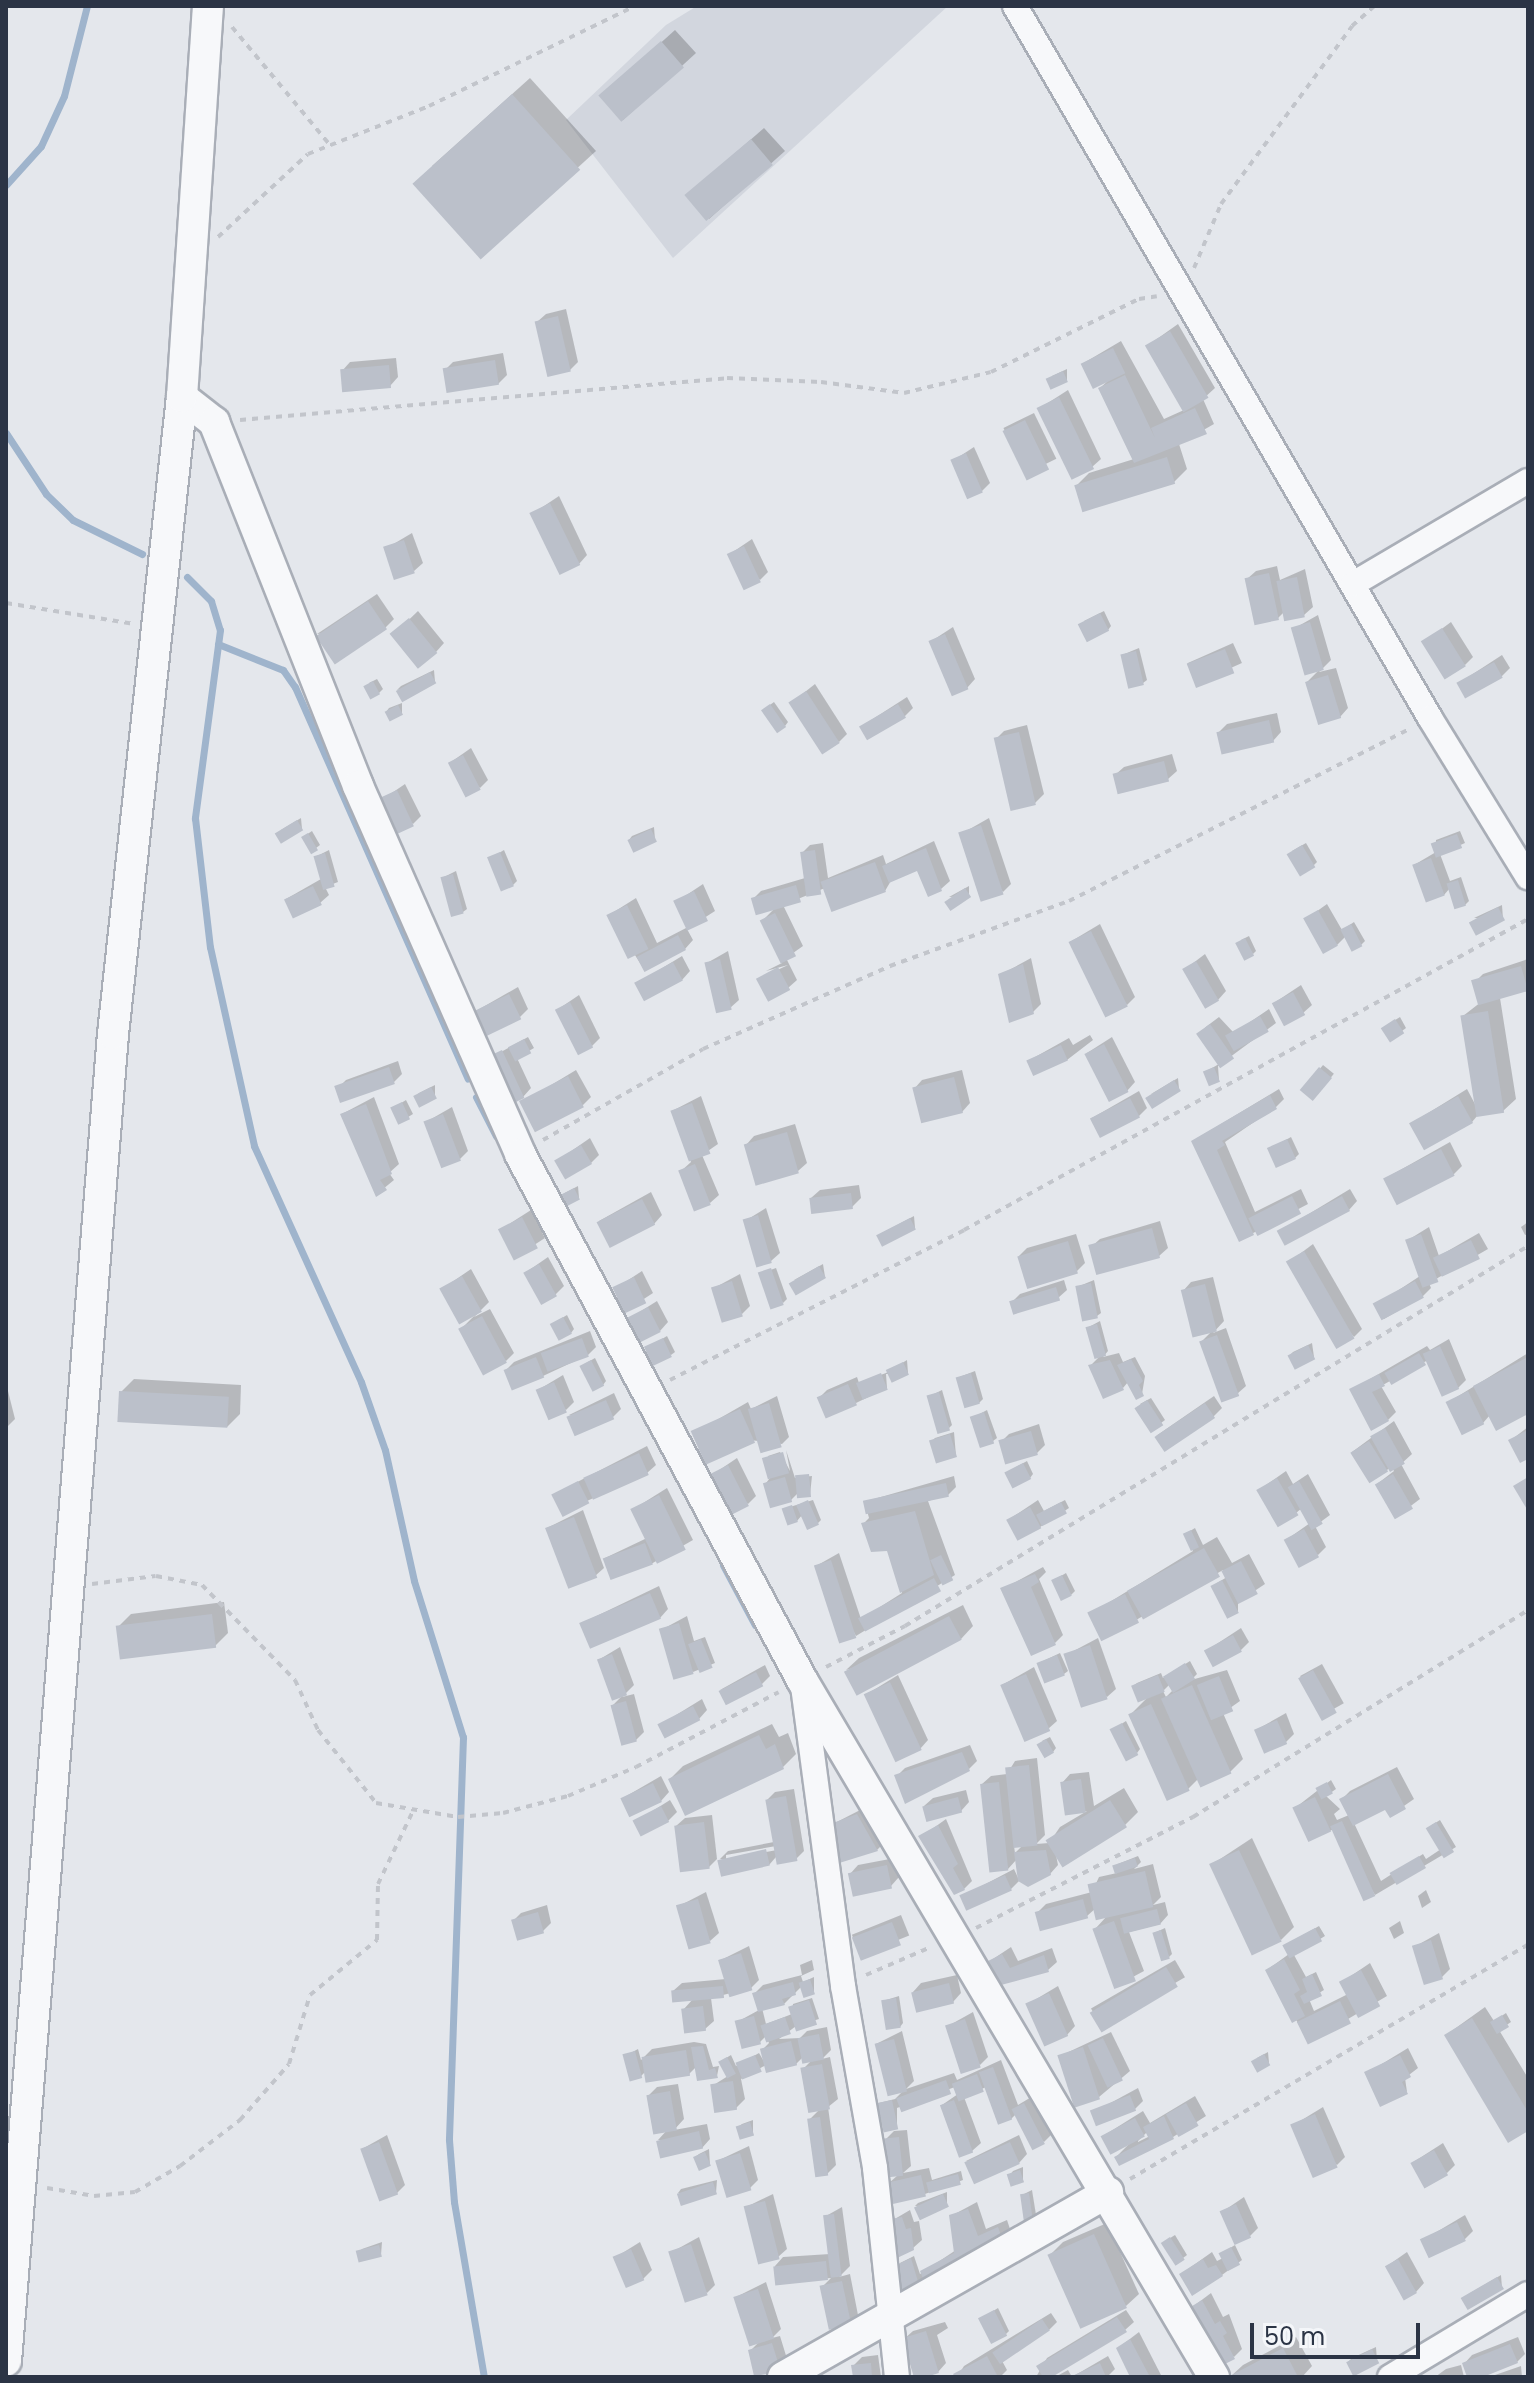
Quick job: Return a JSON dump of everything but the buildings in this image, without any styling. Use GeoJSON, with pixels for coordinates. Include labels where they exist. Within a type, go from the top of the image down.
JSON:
{"type":"FeatureCollection","features":[{"type":"Feature","properties":{"kind":"street"},"geometry":{"type":"LineString","coordinates":[[1015,6],[1430,718],[1528,877]]}},
{"type":"Feature","properties":{"kind":"street"},"geometry":{"type":"LineString","coordinates":[[6,2361],[113,1034],[154,628],[182,397],[216,12]]}},
{"type":"Feature","properties":{"kind":"street"},"geometry":{"type":"LineString","coordinates":[[182,397],[214,422],[358,786],[520,1154],[651,1391],[802,1680],[1108,2192],[1214,2377]]}},
{"type":"Feature","properties":{"kind":"street"},"geometry":{"type":"LineString","coordinates":[[1353,584],[1528,481]]}},
{"type":"Feature","properties":{"kind":"street"},"geometry":{"type":"LineString","coordinates":[[802,1680],[843,1986],[875,2168],[888,2321],[897,2377]]}},
{"type":"Feature","properties":{"kind":"street"},"geometry":{"type":"LineString","coordinates":[[783,2377],[888,2321],[1108,2192]]}},
{"type":"Feature","properties":{"kind":"street"},"geometry":{"type":"LineString","coordinates":[[1390,2377],[1528,2294]]}},
{"type":"Feature","properties":{"kind":"path"},"geometry":{"type":"LineString","coordinates":[[192,260],[308,154],[429,106],[635,6]]}},
{"type":"Feature","properties":{"kind":"path"},"geometry":{"type":"LineString","coordinates":[[214,422],[727,378],[821,382],[904,393],[991,372],[1139,299],[1183,292],[1221,204],[1352,26],[1374,6]]}},
{"type":"Feature","properties":{"kind":"path"},"geometry":{"type":"LineString","coordinates":[[216,12],[330,145]]}},
{"type":"Feature","properties":{"kind":"path"},"geometry":{"type":"LineString","coordinates":[[6,603],[154,628]]}},
{"type":"Feature","properties":{"kind":"path"},"geometry":{"type":"LineString","coordinates":[[520,1154],[703,1049],[890,966],[1069,901],[1430,718]]}},
{"type":"Feature","properties":{"kind":"path"},"geometry":{"type":"LineString","coordinates":[[651,1391],[964,1230],[1528,919]]}},
{"type":"Feature","properties":{"kind":"path"},"geometry":{"type":"LineString","coordinates":[[66,1588],[156,1576],[202,1585],[295,1680],[318,1730],[376,1803],[458,1817],[503,1813],[568,1796],[636,1767],[905,1626],[1528,1246]]}},
{"type":"Feature","properties":{"kind":"path"},"geometry":{"type":"LineString","coordinates":[[843,1986],[957,1938],[1061,1880],[1193,1817],[1528,1610]]}},
{"type":"Feature","properties":{"kind":"path"},"geometry":{"type":"LineString","coordinates":[[20,2181],[94,2196],[135,2192],[180,2166],[240,2120],[289,2064],[310,1995],[377,1940],[378,1884],[414,1809]]}},
{"type":"Feature","properties":{"kind":"path"},"geometry":{"type":"LineString","coordinates":[[1108,2192],[1528,1945]]}},
{"type":"Feature","properties":{"kind":"shaded area"},"geometry":{"type":"Polygon","coordinates":[[[697,6],[948,6],[673,258],[566,120],[666,25],[697,6]]]}},
{"type":"Feature","properties":{"kind":"waterway"},"geometry":{"type":"LineString","coordinates":[[6,185],[41,146],[64,96],[87,6]]}},
{"type":"Feature","properties":{"kind":"waterway"},"geometry":{"type":"LineString","coordinates":[[6,433],[46,494],[73,520],[142,554]]}},
{"type":"Feature","properties":{"kind":"waterway"},"geometry":{"type":"LineString","coordinates":[[187,577],[211,601],[220,630],[195,818],[210,947],[254,1146],[361,1382],[385,1450],[414,1581],[463,1737],[449,2140],[454,2202],[484,2377]]}},
{"type":"Feature","properties":{"kind":"waterway"},"geometry":{"type":"LineString","coordinates":[[218,644],[283,670],[295,687],[468,1079]]}},
{"type":"Feature","properties":{"kind":"waterway"},"geometry":{"type":"LineString","coordinates":[[476,1097],[496,1136]]}},
{"type":"Feature","properties":{"kind":"waterway"},"geometry":{"type":"LineString","coordinates":[[723,1565],[755,1625]]}}]}
